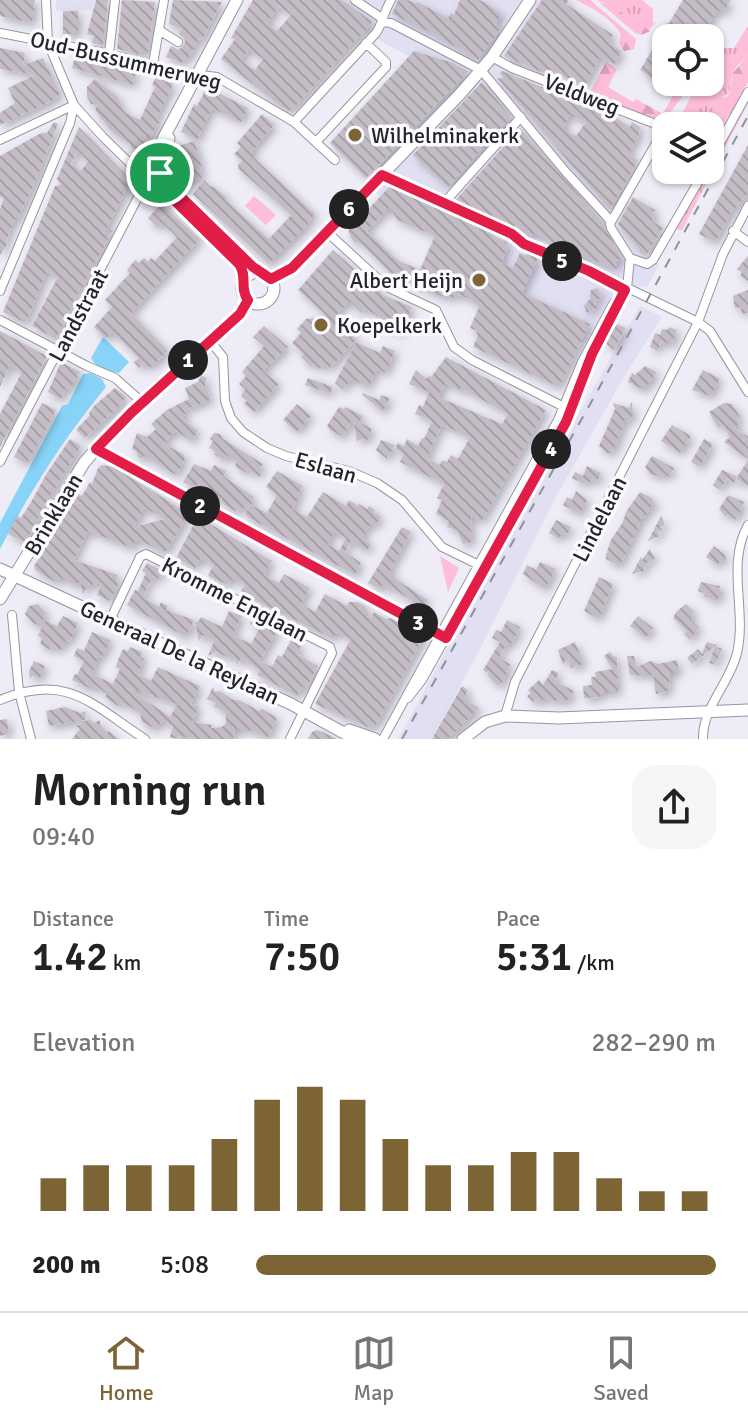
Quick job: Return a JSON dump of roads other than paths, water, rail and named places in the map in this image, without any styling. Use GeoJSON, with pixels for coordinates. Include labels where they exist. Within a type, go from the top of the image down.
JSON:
{"type":"FeatureCollection","features":[{"type":"Feature","properties":{"kind":"street"},"geometry":{"type":"LineString","coordinates":[[46,0],[48,43],[74,105],[147,180],[164,171]]}},
{"type":"Feature","properties":{"kind":"street"},"geometry":{"type":"LineString","coordinates":[[109,54],[115,0]]}},
{"type":"Feature","properties":{"kind":"street"},"geometry":{"type":"LineString","coordinates":[[153,64],[164,0]]}},
{"type":"Feature","properties":{"kind":"street"},"geometry":{"type":"LineString","coordinates":[[164,171],[178,194],[271,279],[274,288],[267,301],[258,303],[248,300],[243,292],[244,272],[239,264],[172,198],[164,171],[160,149],[237,0]]}},
{"type":"Feature","properties":{"kind":"street"},"geometry":{"type":"LineString","coordinates":[[355,0],[381,19],[481,70],[611,222],[611,228],[630,263],[625,290],[613,304],[582,362],[567,409],[482,567],[409,688],[383,739]]}},
{"type":"Feature","properties":{"kind":"street"},"geometry":{"type":"LineString","coordinates":[[292,121],[376,33],[391,0]]}},
{"type":"Feature","properties":{"kind":"street"},"geometry":{"type":"LineString","coordinates":[[271,279],[292,268],[481,70],[530,0]]}},
{"type":"Feature","properties":{"kind":"street"},"geometry":{"type":"LineString","coordinates":[[159,30],[178,42]]}},
{"type":"Feature","properties":{"kind":"street","name":"Oud-Bussummerweg"},"geometry":{"type":"LineString","coordinates":[[0,33],[109,54],[176,72],[209,74],[228,82],[292,121],[335,160]]}},
{"type":"Feature","properties":{"kind":"street"},"geometry":{"type":"LineString","coordinates":[[316,142],[386,67],[386,62],[366,43]]}},
{"type":"Feature","properties":{"kind":"street","name":"Veldweg"},"geometry":{"type":"LineString","coordinates":[[492,57],[512,68],[658,125],[659,138],[611,222]]}},
{"type":"Feature","properties":{"kind":"street"},"geometry":{"type":"LineString","coordinates":[[724,136],[748,92]]}},
{"type":"Feature","properties":{"kind":"street"},"geometry":{"type":"LineString","coordinates":[[0,140],[74,105]]}},
{"type":"Feature","properties":{"kind":"street"},"geometry":{"type":"LineString","coordinates":[[0,291],[70,123],[74,105]]}},
{"type":"Feature","properties":{"kind":"street"},"geometry":{"type":"LineString","coordinates":[[443,204],[521,117]]}},
{"type":"Feature","properties":{"kind":"street"},"geometry":{"type":"LineString","coordinates":[[382,175],[512,234],[524,244],[698,322],[714,336],[748,392]]}},
{"type":"Feature","properties":{"kind":"street","name":"Landstraat"},"geometry":{"type":"LineString","coordinates":[[0,462],[147,180]]}},
{"type":"Feature","properties":{"kind":"street"},"geometry":{"type":"LineString","coordinates":[[630,263],[651,263],[697,184]]}},
{"type":"Feature","properties":{"kind":"street","name":"Lindelaan"},"geometry":{"type":"LineString","coordinates":[[505,716],[515,682],[698,322],[723,254],[748,206]]}},
{"type":"Feature","properties":{"kind":"street"},"geometry":{"type":"LineString","coordinates":[[733,231],[748,242]]}},
{"type":"Feature","properties":{"kind":"street"},"geometry":{"type":"LineString","coordinates":[[327,232],[387,287],[436,310],[454,347],[567,409]]}},
{"type":"Feature","properties":{"kind":"street"},"geometry":{"type":"LineString","coordinates":[[245,279],[260,272]]}},
{"type":"Feature","properties":{"kind":"street","name":"Brinklaan"},"geometry":{"type":"LineString","coordinates":[[0,599],[84,463],[142,402],[240,314],[248,300]]}},
{"type":"Feature","properties":{"kind":"street"},"geometry":{"type":"LineString","coordinates":[[0,320],[115,378],[142,402]]}},
{"type":"Feature","properties":{"kind":"street","name":"Eslaan"},"geometry":{"type":"LineString","coordinates":[[210,341],[223,357],[225,401],[231,418],[243,432],[286,456],[349,471],[377,483],[402,500],[442,547],[482,567]]}},
{"type":"Feature","properties":{"kind":"street"},"geometry":{"type":"LineString","coordinates":[[96,449],[442,636]]}},
{"type":"Feature","properties":{"kind":"street"},"geometry":{"type":"LineString","coordinates":[[703,739],[710,711],[730,675],[737,653],[740,633],[738,548],[748,525]]}},
{"type":"Feature","properties":{"kind":"street","name":"Kromme Englaan"},"geometry":{"type":"LineString","coordinates":[[111,618],[140,557],[146,554],[330,647],[332,653],[303,711]]}},
{"type":"Feature","properties":{"kind":"street","name":"Generaal De la Reylaan"},"geometry":{"type":"LineString","coordinates":[[0,569],[111,618],[333,726]]}},
{"type":"Feature","properties":{"kind":"street"},"geometry":{"type":"LineString","coordinates":[[12,615],[19,692],[31,739]]}},
{"type":"Feature","properties":{"kind":"street"},"geometry":{"type":"LineString","coordinates":[[0,700],[19,692],[52,690],[78,694],[95,702],[145,739]]}},
{"type":"Feature","properties":{"kind":"street"},"geometry":{"type":"LineString","coordinates":[[463,739],[485,722],[505,716],[559,718],[748,710]]}},
{"type":"Feature","properties":{"kind":"street"},"geometry":{"type":"LineString","coordinates":[[290,739],[303,711]]}},
{"type":"Feature","properties":{"kind":"street"},"geometry":{"type":"LineString","coordinates":[[333,726],[355,739]]}},
{"type":"Feature","properties":{"kind":"street"},"geometry":{"type":"LineString","coordinates":[[333,726],[375,739]]}},
{"type":"Feature","properties":{"kind":"water"},"geometry":{"type":"Polygon","coordinates":[[[103,337],[129,362],[119,373],[99,367],[91,358],[103,337]]]}},
{"type":"Feature","properties":{"kind":"water"},"geometry":{"type":"Polygon","coordinates":[[[91,373],[102,379],[106,387],[48,465],[0,549],[0,523],[62,406],[68,404],[83,374],[91,373]]]}},
{"type":"Feature","properties":{"kind":"railway"},"geometry":{"type":"LineString","coordinates":[[402,739],[748,116]]}},
{"type":"Feature","properties":{"kind":"place","name":"Wilhelminakerk"},"geometry":{"type":"Point","coordinates":[355,135]}},
{"type":"Feature","properties":{"kind":"place","name":"Albert Heijn"},"geometry":{"type":"Point","coordinates":[479,280]}},
{"type":"Feature","properties":{"kind":"place","name":"Koepelkerk"},"geometry":{"type":"Point","coordinates":[321,325]}}]}
